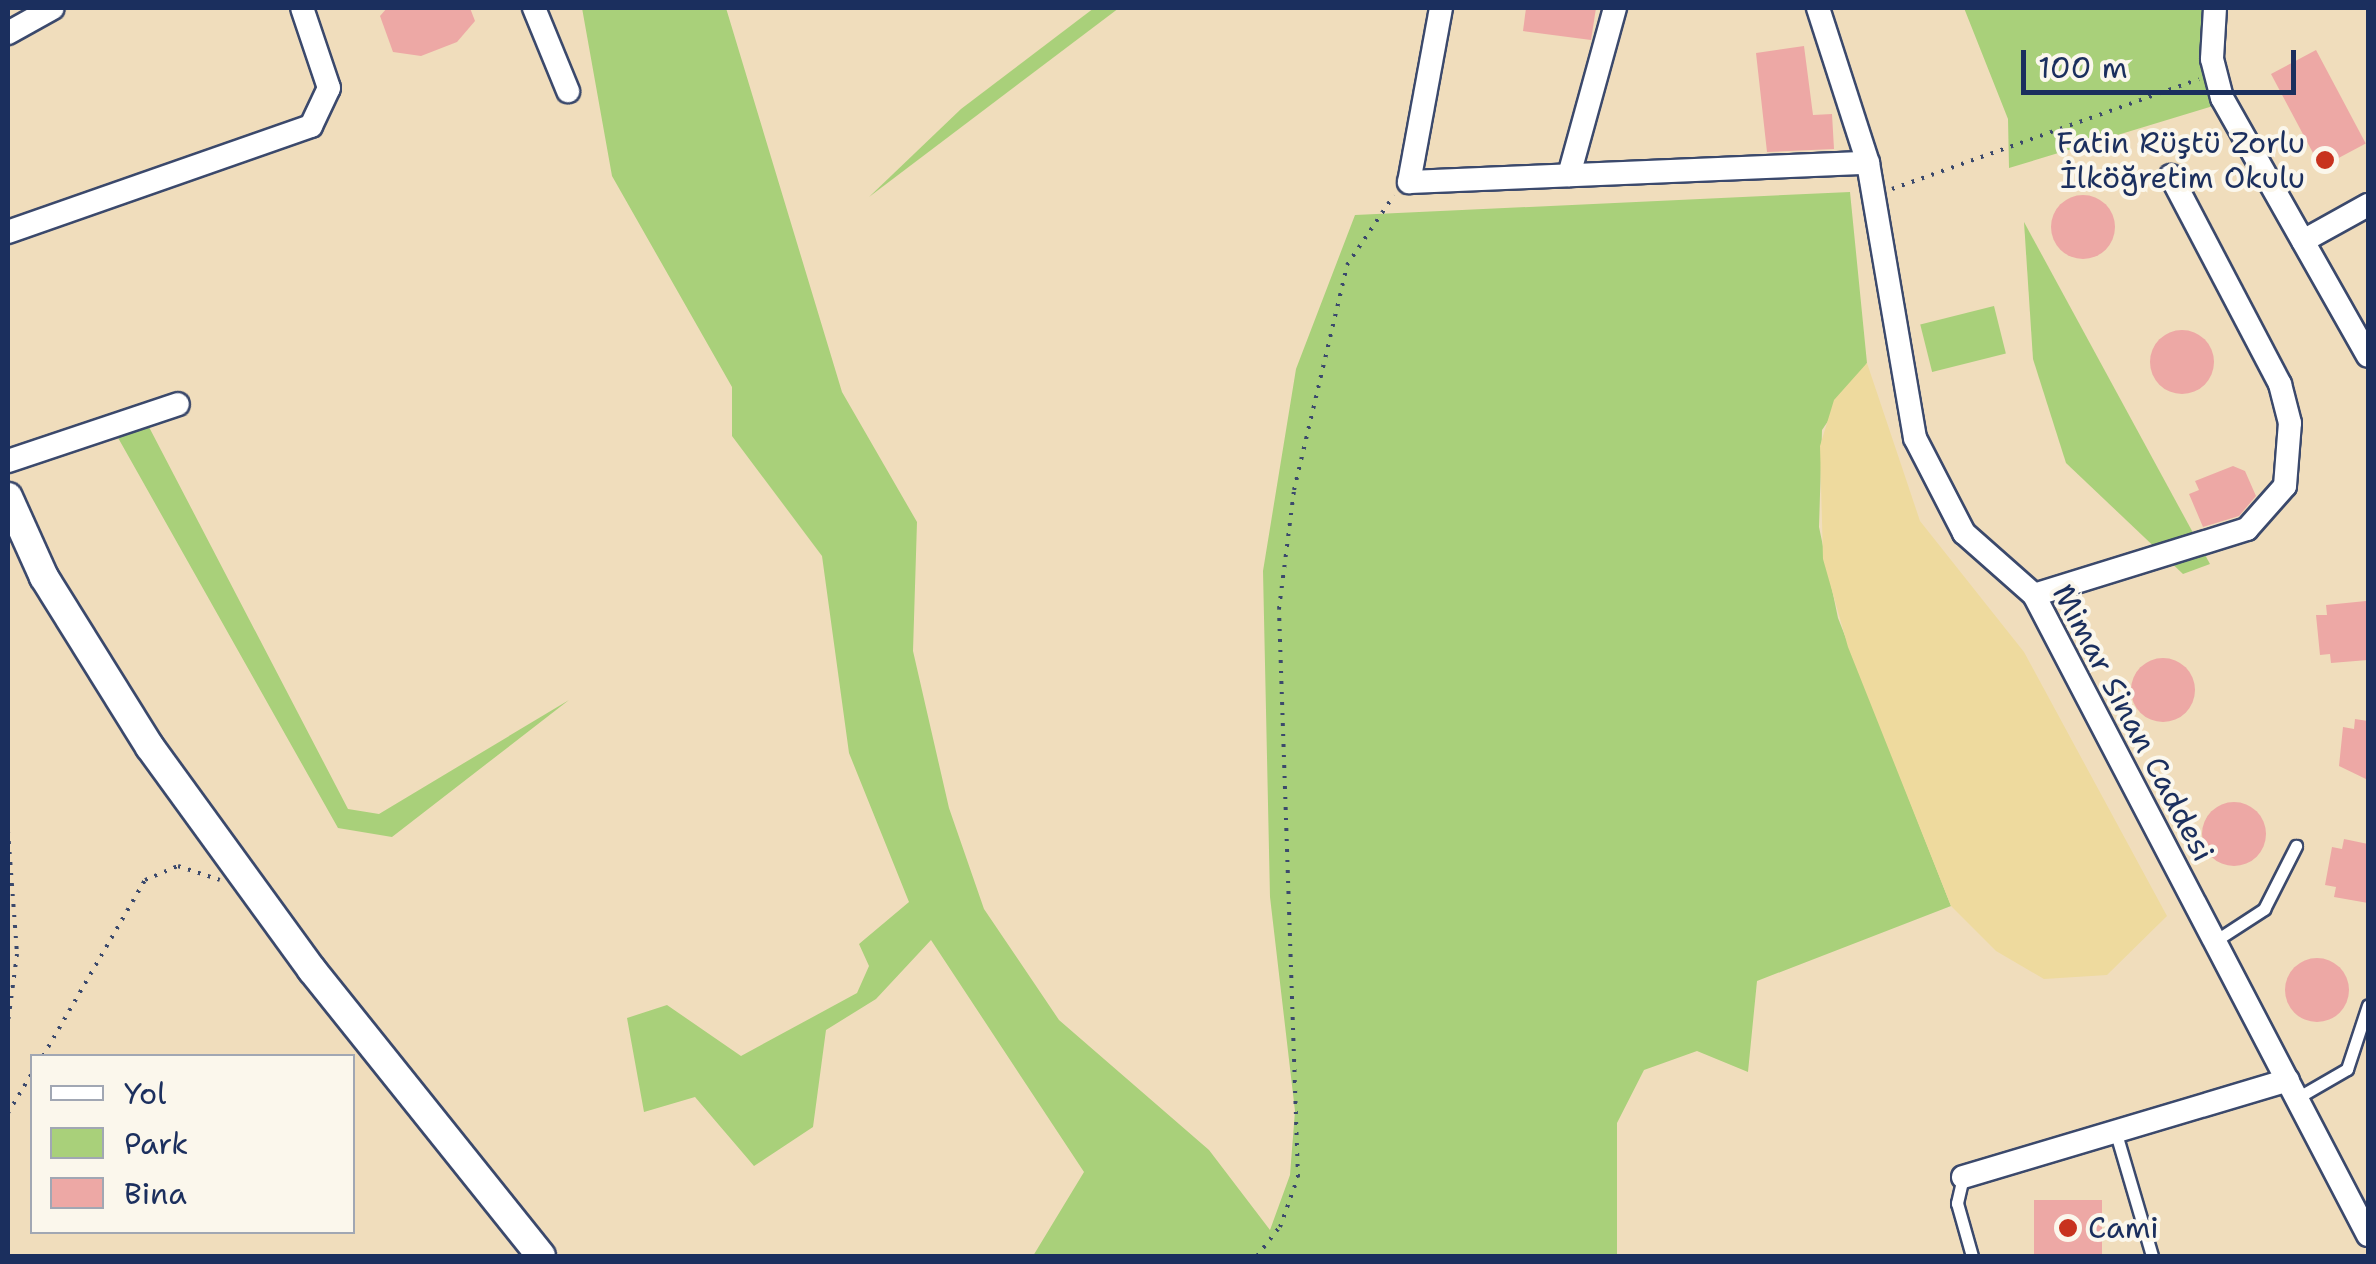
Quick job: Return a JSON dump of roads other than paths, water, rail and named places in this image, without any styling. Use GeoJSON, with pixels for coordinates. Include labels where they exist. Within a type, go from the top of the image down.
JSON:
{"type":"FeatureCollection","features":[{"type":"Feature","properties":{"kind":"street"},"geometry":{"type":"LineString","coordinates":[[8,33],[52,8]]}},
{"type":"Feature","properties":{"kind":"street"},"geometry":{"type":"LineString","coordinates":[[8,232],[312,126],[329,88],[302,8]]}},
{"type":"Feature","properties":{"kind":"street"},"geometry":{"type":"LineString","coordinates":[[534,8],[568,91]]}},
{"type":"Feature","properties":{"kind":"street"},"geometry":{"type":"LineString","coordinates":[[1441,8],[1409,182],[1868,163]]}},
{"type":"Feature","properties":{"kind":"street"},"geometry":{"type":"LineString","coordinates":[[1569,175],[1615,8]]}},
{"type":"Feature","properties":{"kind":"street","name":"Mimar Sinan Caddesi"},"geometry":{"type":"LineString","coordinates":[[1818,8],[1868,163],[1915,438],[1964,534],[2034,595],[2368,1234]]}},
{"type":"Feature","properties":{"kind":"street"},"geometry":{"type":"LineString","coordinates":[[2216,8],[2215,74],[2368,356]]}},
{"type":"Feature","properties":{"kind":"street"},"geometry":{"type":"LineString","coordinates":[[2034,595],[2247,528],[2285,486],[2290,423],[2280,384],[2172,176]]}},
{"type":"Feature","properties":{"kind":"street"},"geometry":{"type":"LineString","coordinates":[[2303,241],[2368,205]]}},
{"type":"Feature","properties":{"kind":"street"},"geometry":{"type":"LineString","coordinates":[[8,461],[178,404]]}},
{"type":"Feature","properties":{"kind":"street"},"geometry":{"type":"LineString","coordinates":[[8,497],[92,658],[252,888],[541,1256]]}},
{"type":"Feature","properties":{"kind":"street"},"geometry":{"type":"LineString","coordinates":[[1963,1177],[2114,1130],[2293,1089]]}},
{"type":"Feature","properties":{"kind":"lane"},"geometry":{"type":"LineString","coordinates":[[2216,941],[2264,908],[2296,846]]}},
{"type":"Feature","properties":{"kind":"lane"},"geometry":{"type":"LineString","coordinates":[[2293,1089],[2347,1069],[2368,1006]]}},
{"type":"Feature","properties":{"kind":"lane"},"geometry":{"type":"LineString","coordinates":[[2114,1130],[2152,1256]]}},
{"type":"Feature","properties":{"kind":"lane"},"geometry":{"type":"LineString","coordinates":[[1963,1177],[1957,1203],[1972,1256]]}},
{"type":"Feature","properties":{"kind":"place","name":"Fatin Rüştü Zorlu İlköğretim Okulu"},"geometry":{"type":"Point","coordinates":[2325,160]}},
{"type":"Feature","properties":{"kind":"place","name":"Cami"},"geometry":{"type":"Point","coordinates":[2068,1228]}}]}
